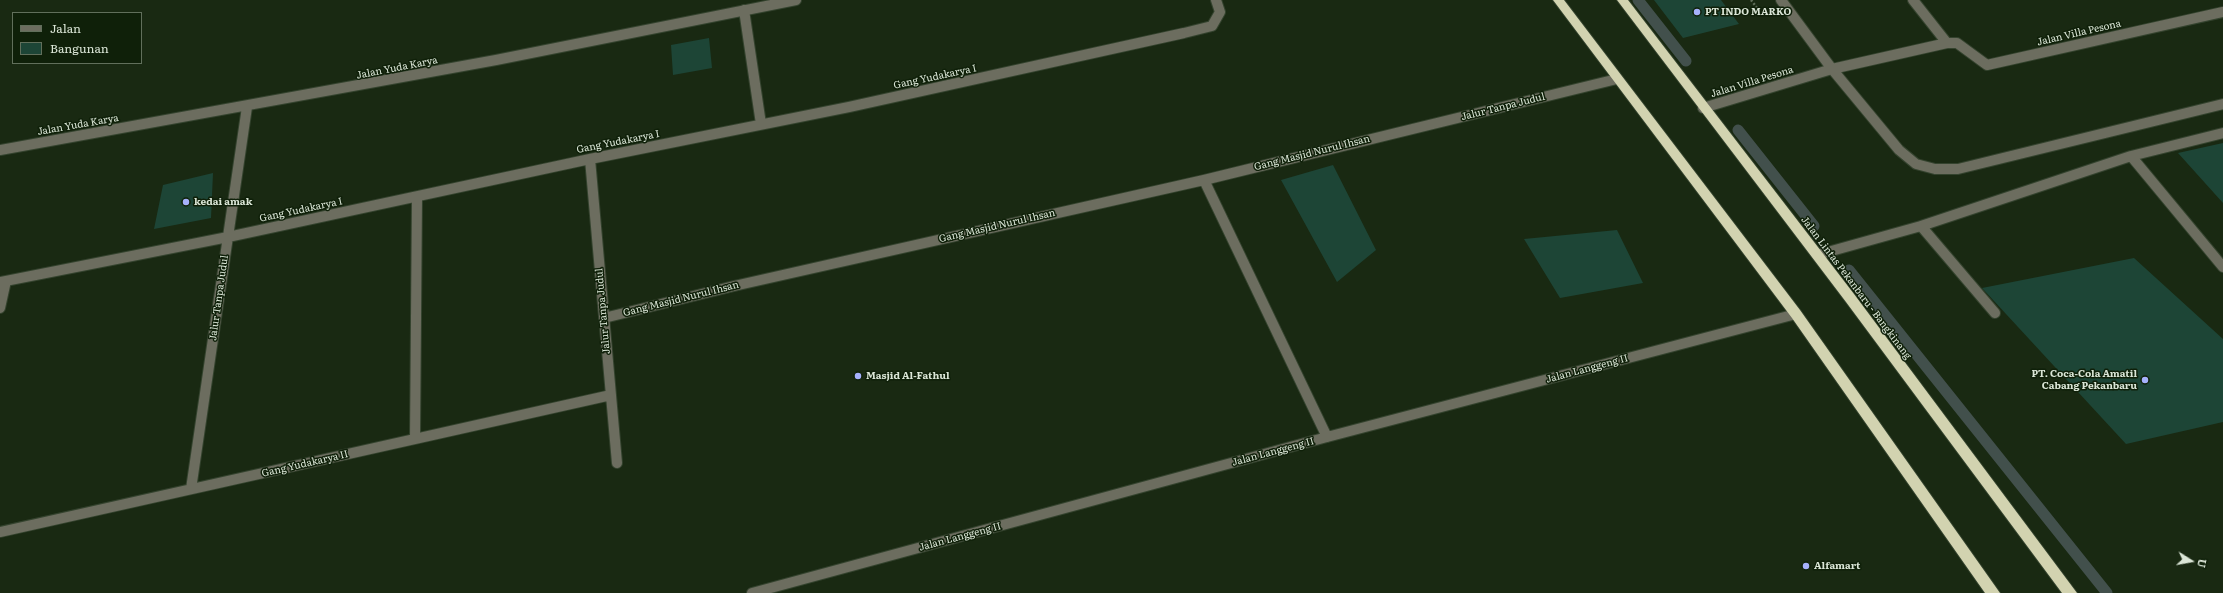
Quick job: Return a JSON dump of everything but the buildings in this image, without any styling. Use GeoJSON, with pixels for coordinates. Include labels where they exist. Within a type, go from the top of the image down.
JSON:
{"type":"FeatureCollection","features":[{"type":"Feature","properties":{"kind":"highway"},"geometry":{"type":"LineString","coordinates":[[1558,0],[1796,314],[1993,593]]}},
{"type":"Feature","properties":{"kind":"highway","name":"Jalan Lintas Pekanbaru - Bangkinang"},"geometry":{"type":"LineString","coordinates":[[1622,0],[1817,255],[2070,593]]}},
{"type":"Feature","properties":{"kind":"street","name":"Jalan Yuda Karya"},"geometry":{"type":"LineString","coordinates":[[0,150],[247,107],[496,60],[796,0]]}},
{"type":"Feature","properties":{"kind":"street","name":"Gang Yudakarya I"},"geometry":{"type":"LineString","coordinates":[[3,281],[228,237],[417,197],[590,158],[865,103],[1212,26],[1220,12],[1216,0]]}},
{"type":"Feature","properties":{"kind":"street"},"geometry":{"type":"LineString","coordinates":[[1781,0],[1832,69],[1899,150],[1916,164],[1935,169],[1958,169],[2223,104]]}},
{"type":"Feature","properties":{"kind":"street"},"geometry":{"type":"LineString","coordinates":[[1913,0],[1947,43]]}},
{"type":"Feature","properties":{"kind":"street"},"geometry":{"type":"LineString","coordinates":[[744,10],[761,124]]}},
{"type":"Feature","properties":{"kind":"street","name":"Jalan Villa Pesona"},"geometry":{"type":"LineString","coordinates":[[1704,108],[1832,69],[1947,43],[1958,43],[1987,65],[2223,12]]}},
{"type":"Feature","properties":{"kind":"street","name":"Jalur Tanpa Judul"},"geometry":{"type":"LineString","coordinates":[[1389,135],[1617,79]]}},
{"type":"Feature","properties":{"kind":"street","name":"Jalur Tanpa Judul"},"geometry":{"type":"LineString","coordinates":[[191,490],[247,107]]}},
{"type":"Feature","properties":{"kind":"street"},"geometry":{"type":"LineString","coordinates":[[1817,255],[1921,226],[2131,156],[2223,133]]}},
{"type":"Feature","properties":{"kind":"street","name":"Gang Masjid Nurul Ihsan"},"geometry":{"type":"LineString","coordinates":[[604,318],[742,284],[1204,180],[1389,135]]}},
{"type":"Feature","properties":{"kind":"street"},"geometry":{"type":"LineString","coordinates":[[2131,156],[2223,267]]}},
{"type":"Feature","properties":{"kind":"street","name":"Jalur Tanpa Judul"},"geometry":{"type":"LineString","coordinates":[[590,158],[617,463]]}},
{"type":"Feature","properties":{"kind":"street"},"geometry":{"type":"LineString","coordinates":[[1204,180],[1327,438]]}},
{"type":"Feature","properties":{"kind":"street"},"geometry":{"type":"LineString","coordinates":[[415,439],[417,197]]}},
{"type":"Feature","properties":{"kind":"street"},"geometry":{"type":"LineString","coordinates":[[1921,226],[1995,313]]}},
{"type":"Feature","properties":{"kind":"street"},"geometry":{"type":"LineString","coordinates":[[0,308],[3,281]]}},
{"type":"Feature","properties":{"kind":"street","name":"Jalan Langgeng II"},"geometry":{"type":"LineString","coordinates":[[752,593],[1327,438],[1796,314]]}},
{"type":"Feature","properties":{"kind":"street","name":"Gang Yudakarya II"},"geometry":{"type":"LineString","coordinates":[[0,532],[611,395]]}},
{"type":"Feature","properties":{"kind":"waterway"},"geometry":{"type":"LineString","coordinates":[[1638,0],[1686,61]]}},
{"type":"Feature","properties":{"kind":"waterway"},"geometry":{"type":"LineString","coordinates":[[1738,130],[1814,226]]}},
{"type":"Feature","properties":{"kind":"waterway"},"geometry":{"type":"LineString","coordinates":[[1849,270],[2107,593]]}},
{"type":"Feature","properties":{"kind":"place","name":"PT INDO MARKO"},"geometry":{"type":"Point","coordinates":[1697,12]}},
{"type":"Feature","properties":{"kind":"place","name":"kedai amak"},"geometry":{"type":"Point","coordinates":[186,202]}},
{"type":"Feature","properties":{"kind":"place","name":"Masjid Al-Fathul"},"geometry":{"type":"Point","coordinates":[858,376]}},
{"type":"Feature","properties":{"kind":"place","name":"PT. Coca-Cola Amatil Cabang Pekanbaru"},"geometry":{"type":"Point","coordinates":[2145,380]}},
{"type":"Feature","properties":{"kind":"place","name":"Alfamart"},"geometry":{"type":"Point","coordinates":[1806,566]}}]}
